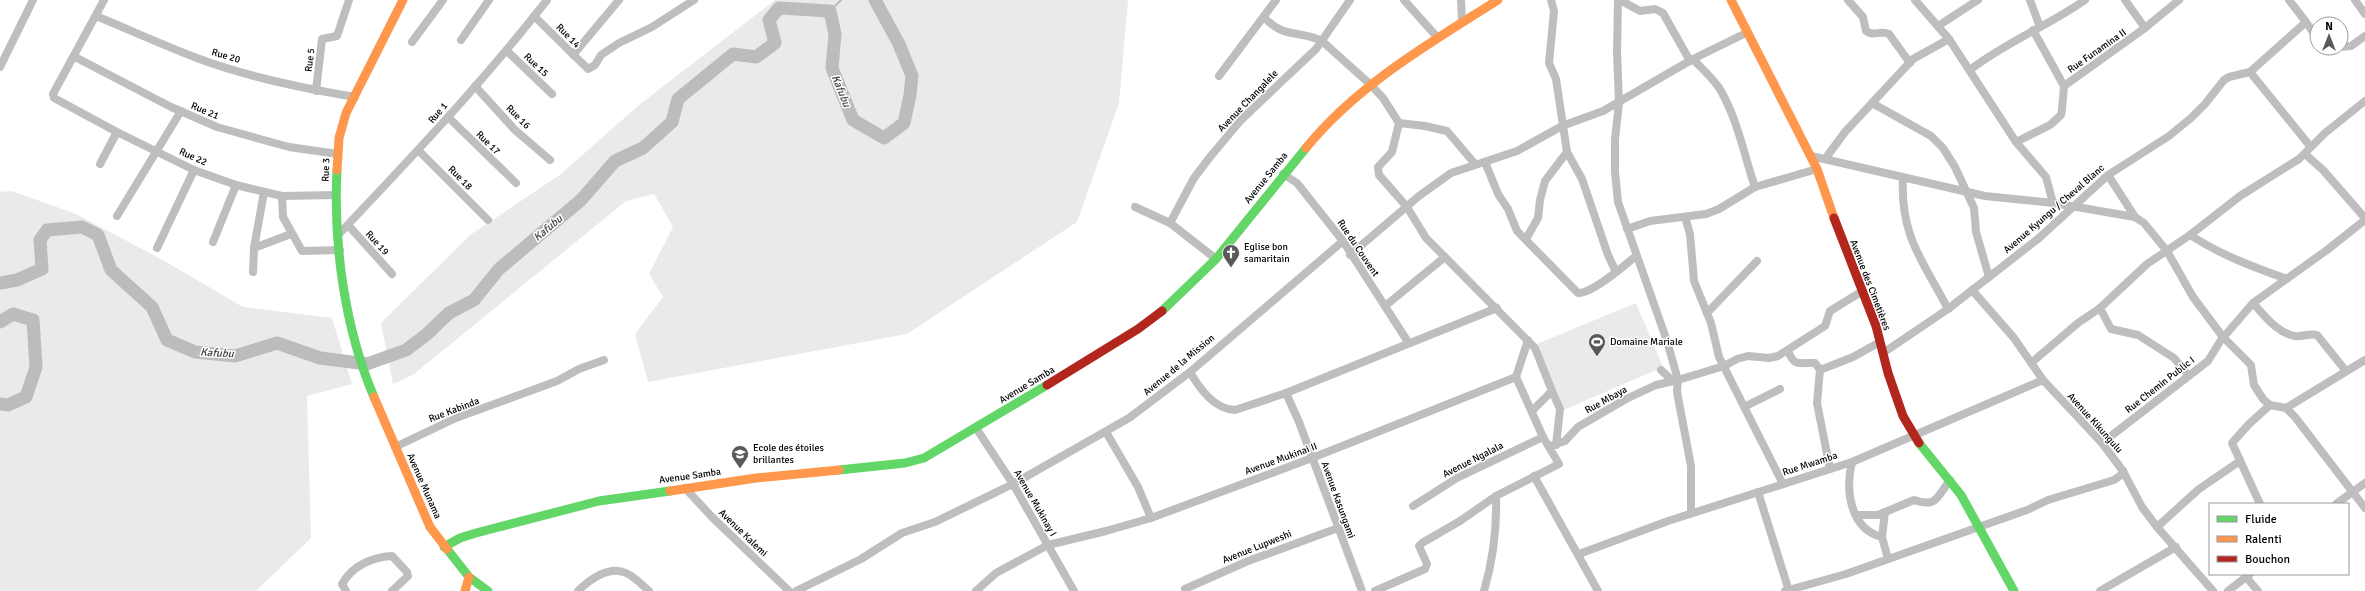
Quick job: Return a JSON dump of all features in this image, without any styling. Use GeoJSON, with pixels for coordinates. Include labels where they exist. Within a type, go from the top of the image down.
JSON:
{"type":"FeatureCollection","features":[{"type":"Feature","properties":{"kind":"street"},"geometry":{"type":"LineString","coordinates":[[0,67],[33,0]]}},
{"type":"Feature","properties":{"kind":"street"},"geometry":{"type":"LineString","coordinates":[[75,57],[104,0]]}},
{"type":"Feature","properties":{"kind":"street","name":"Rue 5"},"geometry":{"type":"LineString","coordinates":[[316,90],[322,39],[337,36],[349,0]]}},
{"type":"Feature","properties":{"kind":"street","name":"Rue 3"},"geometry":{"type":"LineString","coordinates":[[358,354],[343,283],[336,195],[338,154],[342,123],[403,0]]}},
{"type":"Feature","properties":{"kind":"street"},"geometry":{"type":"LineString","coordinates":[[412,42],[443,0]]}},
{"type":"Feature","properties":{"kind":"street"},"geometry":{"type":"LineString","coordinates":[[461,40],[489,0]]}},
{"type":"Feature","properties":{"kind":"street","name":"Rue 1"},"geometry":{"type":"LineString","coordinates":[[339,234],[419,151],[507,51],[547,0]]}},
{"type":"Feature","properties":{"kind":"street"},"geometry":{"type":"LineString","coordinates":[[573,55],[619,0]]}},
{"type":"Feature","properties":{"kind":"street","name":"Rue 14"},"geometry":{"type":"LineString","coordinates":[[534,16],[588,69],[595,64],[602,55],[619,44],[652,27],[694,0]]}},
{"type":"Feature","properties":{"kind":"street"},"geometry":{"type":"LineString","coordinates":[[1219,76],[1276,0]]}},
{"type":"Feature","properties":{"kind":"street","name":"Avenue Changalele"},"geometry":{"type":"LineString","coordinates":[[1170,224],[1194,178],[1210,157],[1241,120],[1322,41],[1350,0]]}},
{"type":"Feature","properties":{"kind":"street"},"geometry":{"type":"LineString","coordinates":[[1404,0],[1436,37]]}},
{"type":"Feature","properties":{"kind":"street"},"geometry":{"type":"LineString","coordinates":[[1461,0],[1462,22]]}},
{"type":"Feature","properties":{"kind":"street","name":"Avenue Samba"},"geometry":{"type":"LineString","coordinates":[[444,548],[460,538],[476,532],[599,501],[756,478],[905,463],[924,458],[1138,329],[1182,294],[1216,259],[1324,125],[1371,85],[1436,37],[1498,0]]}},
{"type":"Feature","properties":{"kind":"street"},"geometry":{"type":"LineString","coordinates":[[1551,0],[1554,11],[1549,63],[1556,79],[1567,152],[1582,179],[1608,255],[1616,272]]}},
{"type":"Feature","properties":{"kind":"street"},"geometry":{"type":"LineString","coordinates":[[1691,513],[1692,466],[1668,342],[1636,256],[1618,202],[1615,172],[1615,139],[1619,103],[1616,52],[1619,0],[1640,11],[1656,9],[1662,13],[1692,60],[1721,90],[1741,135],[1746,161],[1755,187]]}},
{"type":"Feature","properties":{"kind":"street","name":"Avenue des Cimetières"},"geometry":{"type":"LineString","coordinates":[[1731,0],[1746,33],[1817,169],[1880,342],[1895,396],[1914,436],[1950,480],[1979,527],[2014,591]]}},
{"type":"Feature","properties":{"kind":"street"},"geometry":{"type":"LineString","coordinates":[[1848,0],[1863,17],[1866,31],[1872,34],[1885,32],[1889,34],[1910,63]]}},
{"type":"Feature","properties":{"kind":"street"},"geometry":{"type":"LineString","coordinates":[[1915,0],[1949,39],[2016,142],[2046,177],[2052,203]]}},
{"type":"Feature","properties":{"kind":"street"},"geometry":{"type":"LineString","coordinates":[[1938,26],[1978,0]]}},
{"type":"Feature","properties":{"kind":"street"},"geometry":{"type":"LineString","coordinates":[[2016,142],[2050,125],[2061,115],[2064,86],[2037,29],[2030,0]]}},
{"type":"Feature","properties":{"kind":"street"},"geometry":{"type":"LineString","coordinates":[[1970,70],[1986,58],[2057,19],[2085,0]]}},
{"type":"Feature","properties":{"kind":"street"},"geometry":{"type":"LineString","coordinates":[[2125,0],[2143,30]]}},
{"type":"Feature","properties":{"kind":"street","name":"Rue Funamina II"},"geometry":{"type":"LineString","coordinates":[[2064,86],[2143,30],[2179,0]]}},
{"type":"Feature","properties":{"kind":"street"},"geometry":{"type":"LineString","coordinates":[[2289,0],[2309,26]]}},
{"type":"Feature","properties":{"kind":"street"},"geometry":{"type":"LineString","coordinates":[[2355,0],[2365,14]]}},
{"type":"Feature","properties":{"kind":"street","name":"Rue 20"},"geometry":{"type":"LineString","coordinates":[[96,16],[198,58],[316,90],[356,97]]}},
{"type":"Feature","properties":{"kind":"street"},"geometry":{"type":"LineString","coordinates":[[1264,17],[1278,29],[1295,35],[1310,35],[1322,41],[1371,85],[1383,98],[1399,123],[1392,152],[1378,167],[1379,175],[1407,207],[1426,238],[1535,348],[1560,409],[1553,445],[1559,464],[1496,496],[1460,521],[1422,543],[1420,549],[1427,567],[1375,591]]}},
{"type":"Feature","properties":{"kind":"street","name":"Avenue Kyungu / Cheval Blanc"},"geometry":{"type":"LineString","coordinates":[[1883,353],[1948,309],[1989,277],[2074,206],[2085,194],[2108,175],[2175,131],[2205,104],[2224,80],[2229,77],[2250,72],[2306,22]]}},
{"type":"Feature","properties":{"kind":"street"},"geometry":{"type":"LineString","coordinates":[[1350,255],[1407,207],[1451,173],[1517,150],[1562,126],[1619,103],[1692,60],[1746,33]]}},
{"type":"Feature","properties":{"kind":"street"},"geometry":{"type":"LineString","coordinates":[[2349,46],[2365,36]]}},
{"type":"Feature","properties":{"kind":"street"},"geometry":{"type":"LineString","coordinates":[[1825,159],[1845,132],[1910,63],[1949,39]]}},
{"type":"Feature","properties":{"kind":"street","name":"Rue 15"},"geometry":{"type":"LineString","coordinates":[[507,51],[552,94]]}},
{"type":"Feature","properties":{"kind":"street","name":"Rue 22"},"geometry":{"type":"LineString","coordinates":[[75,57],[53,96],[117,132],[194,170],[236,185],[282,196],[336,195]]}},
{"type":"Feature","properties":{"kind":"street","name":"Rue 21"},"geometry":{"type":"LineString","coordinates":[[75,57],[181,111],[217,127],[252,138],[289,147],[338,154]]}},
{"type":"Feature","properties":{"kind":"street"},"geometry":{"type":"LineString","coordinates":[[2250,72],[2307,150],[2365,219]]}},
{"type":"Feature","properties":{"kind":"street","name":"Rue 16"},"geometry":{"type":"LineString","coordinates":[[475,86],[515,130],[550,160]]}},
{"type":"Feature","properties":{"kind":"street"},"geometry":{"type":"LineString","coordinates":[[2031,363],[2078,323],[2100,308],[2147,264],[2190,235],[2240,196],[2307,150],[2365,101]]}},
{"type":"Feature","properties":{"kind":"street"},"geometry":{"type":"LineString","coordinates":[[1872,104],[1931,136],[1943,148],[1955,167],[1964,190],[1974,208],[1976,232],[1989,277]]}},
{"type":"Feature","properties":{"kind":"street"},"geometry":{"type":"LineString","coordinates":[[117,216],[181,111]]}},
{"type":"Feature","properties":{"kind":"street","name":"Rue 17"},"geometry":{"type":"LineString","coordinates":[[448,117],[516,183]]}},
{"type":"Feature","properties":{"kind":"street"},"geometry":{"type":"LineString","coordinates":[[1399,123],[1425,126],[1447,131],[1475,164]]}},
{"type":"Feature","properties":{"kind":"street"},"geometry":{"type":"LineString","coordinates":[[100,164],[117,132]]}},
{"type":"Feature","properties":{"kind":"street","name":"Rue 18"},"geometry":{"type":"LineString","coordinates":[[419,151],[488,220]]}},
{"type":"Feature","properties":{"kind":"street"},"geometry":{"type":"LineString","coordinates":[[1526,239],[1538,218],[1540,200],[1545,181],[1567,152]]}},
{"type":"Feature","properties":{"kind":"street"},"geometry":{"type":"LineString","coordinates":[[1811,156],[1985,196],[2074,206],[2136,217]]}},
{"type":"Feature","properties":{"kind":"street"},"geometry":{"type":"LineString","coordinates":[[1485,162],[1498,194],[1508,209],[1518,231],[1578,293],[1582,293],[1616,272],[1636,256]]}},
{"type":"Feature","properties":{"kind":"street"},"geometry":{"type":"LineString","coordinates":[[1627,229],[1650,221],[1706,214],[1719,209],[1755,187],[1817,169]]}},
{"type":"Feature","properties":{"kind":"street"},"geometry":{"type":"LineString","coordinates":[[157,248],[194,170]]}},
{"type":"Feature","properties":{"kind":"street","name":"Rue du Couvent"},"geometry":{"type":"LineString","coordinates":[[1283,174],[1296,183],[1344,241],[1350,255],[1408,342]]}},
{"type":"Feature","properties":{"kind":"street"},"geometry":{"type":"LineString","coordinates":[[2108,175],[2136,217],[2144,223],[2167,251],[2193,297],[2223,337],[2251,365],[2254,385],[2270,405],[2286,408],[2308,432],[2365,508]]}},
{"type":"Feature","properties":{"kind":"street"},"geometry":{"type":"LineString","coordinates":[[1904,178],[1903,209],[1908,234],[1916,255],[1948,309]]}},
{"type":"Feature","properties":{"kind":"street"},"geometry":{"type":"LineString","coordinates":[[213,242],[236,185]]}},
{"type":"Feature","properties":{"kind":"street"},"geometry":{"type":"LineString","coordinates":[[253,272],[254,248],[264,192]]}},
{"type":"Feature","properties":{"kind":"street"},"geometry":{"type":"LineString","coordinates":[[282,196],[282,210],[291,234],[302,251],[340,250]]}},
{"type":"Feature","properties":{"kind":"street"},"geometry":{"type":"LineString","coordinates":[[1135,207],[1170,224],[1216,259]]}},
{"type":"Feature","properties":{"kind":"street"},"geometry":{"type":"LineString","coordinates":[[1685,217],[1690,234],[1694,282],[1711,323],[1716,347],[1744,407],[1783,484]]}},
{"type":"Feature","properties":{"kind":"street","name":"Rue Chemin Public I"},"geometry":{"type":"LineString","coordinates":[[2102,442],[2212,357],[2223,337],[2253,303],[2365,219]]}},
{"type":"Feature","properties":{"kind":"street","name":"Rue 19"},"geometry":{"type":"LineString","coordinates":[[348,225],[392,274]]}},
{"type":"Feature","properties":{"kind":"street"},"geometry":{"type":"LineString","coordinates":[[254,248],[291,234]]}},
{"type":"Feature","properties":{"kind":"street"},"geometry":{"type":"LineString","coordinates":[[2190,235],[2212,249],[2246,265],[2287,279]]}},
{"type":"Feature","properties":{"kind":"street","name":"Avenue de la Mission"},"geometry":{"type":"LineString","coordinates":[[796,591],[861,559],[902,534],[935,522],[1013,484],[1129,418],[1190,372],[1344,241]]}},
{"type":"Feature","properties":{"kind":"street"},"geometry":{"type":"LineString","coordinates":[[1385,306],[1445,257]]}},
{"type":"Feature","properties":{"kind":"street"},"geometry":{"type":"LineString","coordinates":[[1707,312],[1757,261]]}},
{"type":"Feature","properties":{"kind":"street","name":"Avenue Kikungulu"},"geometry":{"type":"LineString","coordinates":[[1972,290],[2014,338],[2043,380],[2102,442],[2123,471],[2142,507],[2157,527],[2213,591]]}},
{"type":"Feature","properties":{"kind":"street","name":"Rue Mbaya"},"geometry":{"type":"LineString","coordinates":[[1553,445],[1565,442],[1578,427],[1656,385],[1724,366],[1737,359],[1748,356],[1770,358],[1788,351],[1825,326],[1830,310],[1861,292]]}},
{"type":"Feature","properties":{"kind":"street"},"geometry":{"type":"LineString","coordinates":[[2253,303],[2277,328],[2288,334],[2302,336],[2317,335],[2346,370]]}},
{"type":"Feature","properties":{"kind":"street"},"geometry":{"type":"LineString","coordinates":[[1190,372],[1206,395],[1227,409],[1236,410],[1286,393],[1408,342],[1497,308]]}},
{"type":"Feature","properties":{"kind":"street"},"geometry":{"type":"LineString","coordinates":[[2100,308],[2111,329],[2138,335],[2174,358],[2188,375]]}},
{"type":"Feature","properties":{"kind":"street"},"geometry":{"type":"LineString","coordinates":[[1528,340],[1516,377],[1543,437],[1553,445]]}},
{"type":"Feature","properties":{"kind":"street"},"geometry":{"type":"LineString","coordinates":[[1820,370],[1853,357],[1880,342]]}},
{"type":"Feature","properties":{"kind":"street"},"geometry":{"type":"LineString","coordinates":[[1788,351],[1792,360],[1796,363],[1815,363],[1820,370],[1817,403],[1830,469]]}},
{"type":"Feature","properties":{"kind":"street","name":"Avenue Munama"},"geometry":{"type":"LineString","coordinates":[[358,354],[364,374],[430,527],[444,548],[469,577],[488,591]]}},
{"type":"Feature","properties":{"kind":"street","name":"Rue Kabinda"},"geometry":{"type":"LineString","coordinates":[[395,447],[456,418],[522,395],[604,360]]}},
{"type":"Feature","properties":{"kind":"street"},"geometry":{"type":"LineString","coordinates":[[2286,408],[2346,370],[2365,360]]}},
{"type":"Feature","properties":{"kind":"street"},"geometry":{"type":"LineString","coordinates":[[1661,370],[1676,380]]}},
{"type":"Feature","properties":{"kind":"street","name":"Avenue Mukinai II"},"geometry":{"type":"LineString","coordinates":[[976,591],[996,573],[1048,545],[1151,518],[1312,458],[1516,377]]}},
{"type":"Feature","properties":{"kind":"street","name":"Rue Mwamba"},"geometry":{"type":"LineString","coordinates":[[1579,554],[1691,513],[1852,462],[2043,380]]}},
{"type":"Feature","properties":{"kind":"street"},"geometry":{"type":"LineString","coordinates":[[1744,407],[1780,389]]}},
{"type":"Feature","properties":{"kind":"street"},"geometry":{"type":"LineString","coordinates":[[1532,411],[1552,391]]}},
{"type":"Feature","properties":{"kind":"street","name":"Avenue Kasungami"},"geometry":{"type":"LineString","coordinates":[[1286,393],[1362,591]]}},
{"type":"Feature","properties":{"kind":"street"},"geometry":{"type":"LineString","coordinates":[[2260,503],[2232,447],[2233,440],[2270,405]]}},
{"type":"Feature","properties":{"kind":"street","name":"Avenue Mukinay I"},"geometry":{"type":"LineString","coordinates":[[976,428],[1013,484],[1074,591]]}},
{"type":"Feature","properties":{"kind":"street"},"geometry":{"type":"LineString","coordinates":[[1106,432],[1138,487],[1151,518]]}},
{"type":"Feature","properties":{"kind":"street","name":"Avenue Ngalala"},"geometry":{"type":"LineString","coordinates":[[1413,506],[1470,472],[1543,437]]}},
{"type":"Feature","properties":{"kind":"street"},"geometry":{"type":"LineString","coordinates":[[2157,527],[2199,489],[2240,461]]}},
{"type":"Feature","properties":{"kind":"street"},"geometry":{"type":"LineString","coordinates":[[1852,462],[1848,485],[1856,515],[1862,527],[1869,532],[1882,537]]}},
{"type":"Feature","properties":{"kind":"street"},"geometry":{"type":"LineString","coordinates":[[1758,492],[1787,591],[1828,580],[1979,527],[2048,500],[2114,480],[2121,475],[2123,471]]}},
{"type":"Feature","properties":{"kind":"street"},"geometry":{"type":"LineString","coordinates":[[1534,476],[1579,554],[1598,591]]}},
{"type":"Feature","properties":{"kind":"street"},"geometry":{"type":"LineString","coordinates":[[1856,515],[1878,515],[1907,501],[1914,500],[1925,504],[1930,503],[1937,500],[1950,480]]}},
{"type":"Feature","properties":{"kind":"street"},"geometry":{"type":"LineString","coordinates":[[2337,503],[2352,490],[2365,483]]}},
{"type":"Feature","properties":{"kind":"street","name":"Avenue Kalemi"},"geometry":{"type":"LineString","coordinates":[[685,488],[712,517],[789,591]]}},
{"type":"Feature","properties":{"kind":"street"},"geometry":{"type":"LineString","coordinates":[[1484,591],[1491,567],[1496,527],[1496,496]]}},
{"type":"Feature","properties":{"kind":"street"},"geometry":{"type":"LineString","coordinates":[[1885,512],[1882,537],[1888,559]]}},
{"type":"Feature","properties":{"kind":"street","name":"Avenue Lupweshi"},"geometry":{"type":"LineString","coordinates":[[1185,589],[1248,561],[1338,528]]}},
{"type":"Feature","properties":{"kind":"street"},"geometry":{"type":"LineString","coordinates":[[2100,591],[2176,548]]}},
{"type":"Feature","properties":{"kind":"street"},"geometry":{"type":"LineString","coordinates":[[343,589],[356,568],[375,558],[392,556],[408,572],[406,579],[392,591]]}},
{"type":"Feature","properties":{"kind":"street"},"geometry":{"type":"LineString","coordinates":[[578,591],[602,574],[625,572],[649,591]]}},
{"type":"Feature","properties":{"kind":"street"},"geometry":{"type":"LineString","coordinates":[[2228,591],[2248,576],[2258,591]]}},
{"type":"Feature","properties":{"kind":"street"},"geometry":{"type":"LineString","coordinates":[[465,591],[469,577]]}},
{"type":"Feature","properties":{"kind":"shaded area"},"geometry":{"type":"Polygon","coordinates":[[[775,0],[1128,0],[1119,103],[1077,222],[907,334],[648,382],[635,334],[663,297],[649,274],[673,227],[654,194],[626,201],[414,374],[393,384],[381,323],[470,235],[561,174],[639,105],[775,0]]]}},
{"type":"Feature","properties":{"kind":"shaded area"},"geometry":{"type":"Polygon","coordinates":[[[12,191],[76,214],[161,259],[243,307],[332,318],[352,384],[307,396],[311,538],[256,591],[0,591],[0,192],[12,191]]]}},
{"type":"Feature","properties":{"kind":"shaded area","name":"Domaine Mariale"},"geometry":{"type":"Polygon","coordinates":[[[1636,303],[1663,367],[1559,412],[1532,346],[1636,303]]]}},
{"type":"Feature","properties":{"kind":"waterway"},"geometry":{"type":"LineString","coordinates":[[830,11],[841,0]]}},
{"type":"Feature","properties":{"kind":"waterway","name":"Kafubu"},"geometry":{"type":"LineString","coordinates":[[0,283],[17,280],[42,269],[40,240],[47,230],[82,227],[98,235],[111,270],[152,307],[167,340],[195,352],[235,356],[277,343],[320,358],[367,364],[406,350],[426,335],[449,313],[474,300],[499,269],[581,200],[615,161],[643,148],[672,122],[678,99],[733,54],[756,57],[775,43],[769,20],[779,8],[830,11],[835,34],[832,68],[853,120],[884,138],[904,123],[910,95],[912,76],[899,44],[875,0]]}},
{"type":"Feature","properties":{"kind":"waterway","name":"Kafubu"},"geometry":{"type":"LineString","coordinates":[[0,322],[13,314],[33,320],[36,367],[26,397],[8,405],[0,404]]}},
{"type":"Feature","properties":{"kind":"traffic: fast"},"geometry":{"type":"LineString","coordinates":[[1162,311],[1216,259],[1306,148]]}},
{"type":"Feature","properties":{"kind":"traffic: fast"},"geometry":{"type":"LineString","coordinates":[[337,170],[337,227],[343,286],[355,343],[374,397]]}},
{"type":"Feature","properties":{"kind":"traffic: fast"},"geometry":{"type":"LineString","coordinates":[[839,470],[905,463],[924,458],[1047,385]]}},
{"type":"Feature","properties":{"kind":"traffic: fast"},"geometry":{"type":"LineString","coordinates":[[1919,443],[1961,495],[2014,591]]}},
{"type":"Feature","properties":{"kind":"traffic: fast"},"geometry":{"type":"LineString","coordinates":[[444,547],[460,538],[476,533],[599,501],[670,491]]}},
{"type":"Feature","properties":{"kind":"traffic: fast"},"geometry":{"type":"LineString","coordinates":[[447,549],[469,577],[488,591]]}},
{"type":"Feature","properties":{"kind":"traffic: slow"},"geometry":{"type":"LineString","coordinates":[[337,170],[339,138],[346,113],[403,0]]}},
{"type":"Feature","properties":{"kind":"traffic: slow"},"geometry":{"type":"LineString","coordinates":[[1306,148],[1326,125],[1371,85],[1446,32],[1498,0]]}},
{"type":"Feature","properties":{"kind":"traffic: slow"},"geometry":{"type":"LineString","coordinates":[[1731,0],[1817,169],[1834,218]]}},
{"type":"Feature","properties":{"kind":"traffic: slow"},"geometry":{"type":"LineString","coordinates":[[374,397],[430,527],[447,549]]}},
{"type":"Feature","properties":{"kind":"traffic: slow"},"geometry":{"type":"LineString","coordinates":[[670,491],[756,478],[839,470]]}},
{"type":"Feature","properties":{"kind":"traffic: slow"},"geometry":{"type":"LineString","coordinates":[[465,591],[469,577]]}},
{"type":"Feature","properties":{"kind":"traffic: jam"},"geometry":{"type":"LineString","coordinates":[[1834,218],[1876,326],[1888,373],[1903,416],[1919,443]]}},
{"type":"Feature","properties":{"kind":"traffic: jam"},"geometry":{"type":"LineString","coordinates":[[1047,385],[1138,329],[1162,311]]}},
{"type":"Feature","properties":{"kind":"place","name":"Eglise bon samaritain"},"geometry":{"type":"Point","coordinates":[1231,268]}},
{"type":"Feature","properties":{"kind":"place","name":"Domaine Mariale"},"geometry":{"type":"Point","coordinates":[1597,357]}},
{"type":"Feature","properties":{"kind":"place","name":"Ecole des étoiles brillantes"},"geometry":{"type":"Point","coordinates":[740,469]}}]}
